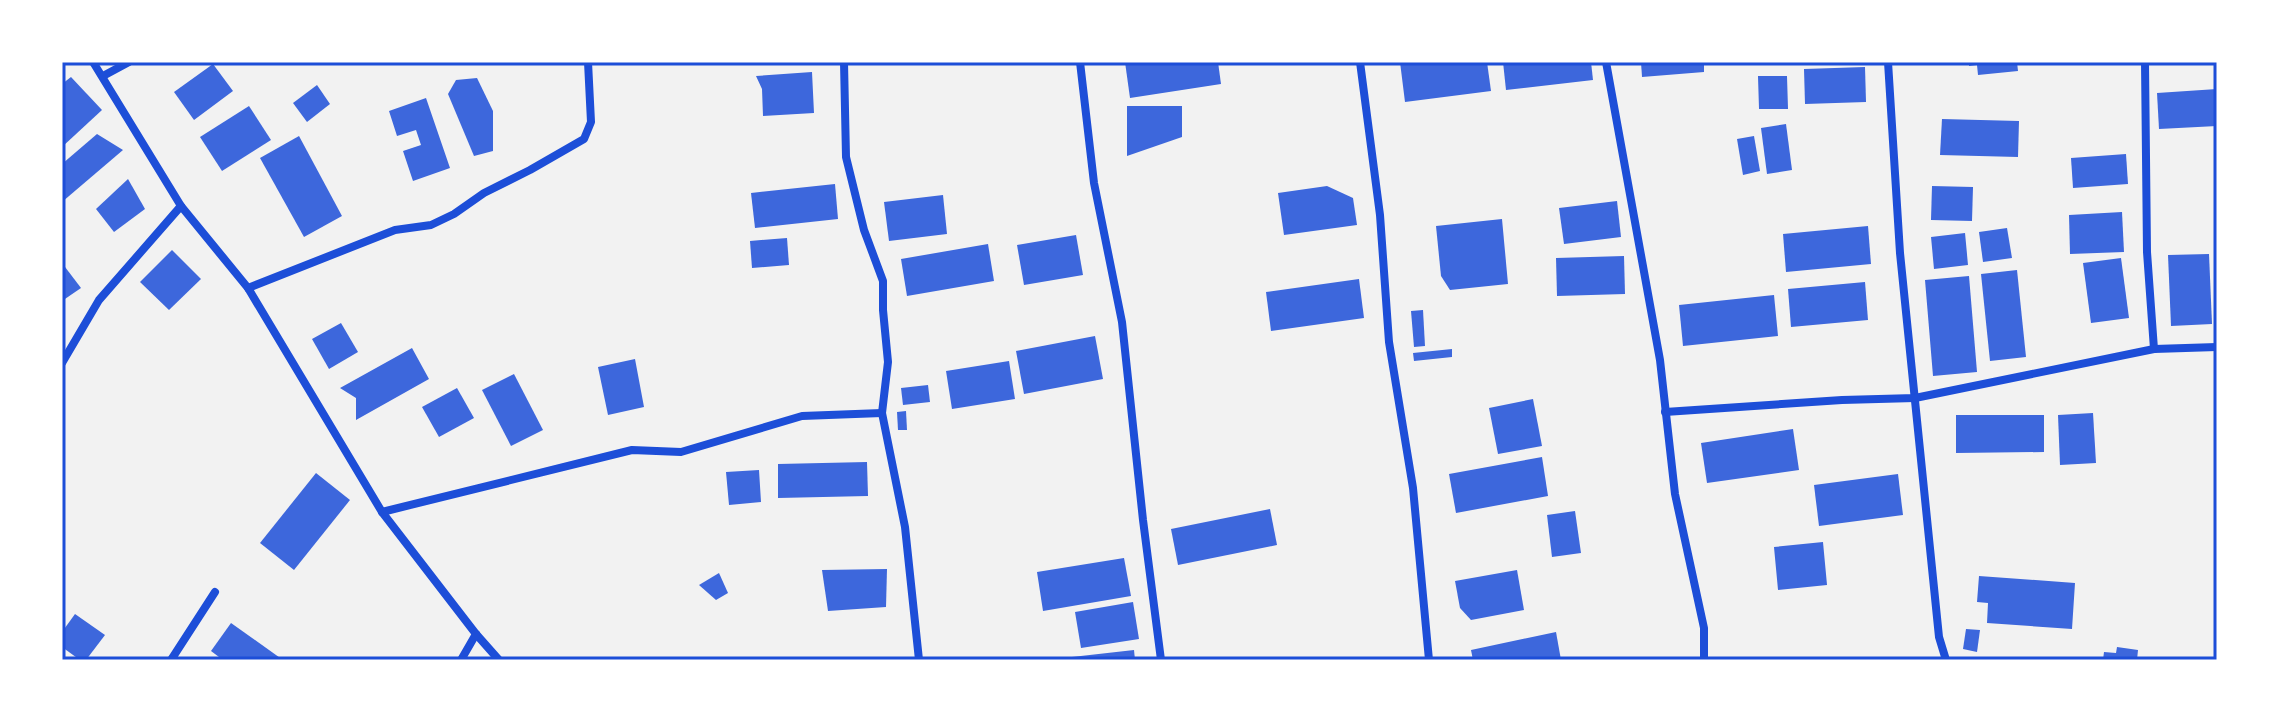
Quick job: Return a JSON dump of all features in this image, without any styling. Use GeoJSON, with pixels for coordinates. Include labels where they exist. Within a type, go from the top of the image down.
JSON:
{"type":"FeatureCollection","features":[{"type":"Feature","properties":{"kind":"street"},"geometry":{"type":"LineString","coordinates":[[93,62],[181,206],[248,288],[382,512],[499,660]]}},
{"type":"Feature","properties":{"kind":"street"},"geometry":{"type":"LineString","coordinates":[[103,76],[129,62]]}},
{"type":"Feature","properties":{"kind":"street"},"geometry":{"type":"LineString","coordinates":[[248,288],[395,230],[431,225],[584,139],[591,122],[588,62]]}},
{"type":"Feature","properties":{"kind":"street"},"geometry":{"type":"LineString","coordinates":[[844,62],[846,157],[864,230],[883,281],[888,362],[882,413],[905,527],[919,660]]}},
{"type":"Feature","properties":{"kind":"street"},"geometry":{"type":"LineString","coordinates":[[1080,62],[1094,183],[1122,322],[1161,660]]}},
{"type":"Feature","properties":{"kind":"street"},"geometry":{"type":"LineString","coordinates":[[1360,62],[1380,215],[1389,342],[1413,488],[1429,660]]}},
{"type":"Feature","properties":{"kind":"street"},"geometry":{"type":"LineString","coordinates":[[1606,62],[1660,360],[1675,494],[1704,628],[1704,660]]}},
{"type":"Feature","properties":{"kind":"street"},"geometry":{"type":"LineString","coordinates":[[1888,62],[1900,253],[1939,637],[1946,660]]}},
{"type":"Feature","properties":{"kind":"street"},"geometry":{"type":"LineString","coordinates":[[2145,62],[2147,252],[2154,349]]}},
{"type":"Feature","properties":{"kind":"street"},"geometry":{"type":"LineString","coordinates":[[62,363],[99,300],[181,206]]}},
{"type":"Feature","properties":{"kind":"street"},"geometry":{"type":"LineString","coordinates":[[1665,412],[1915,398],[2154,349],[2217,347]]}},
{"type":"Feature","properties":{"kind":"street"},"geometry":{"type":"LineString","coordinates":[[382,512],[632,450],[681,452],[802,416],[882,413]]}},
{"type":"Feature","properties":{"kind":"street"},"geometry":{"type":"LineString","coordinates":[[171,660],[215,592]]}},
{"type":"Feature","properties":{"kind":"street"},"geometry":{"type":"LineString","coordinates":[[461,660],[476,634]]}},
{"type":"Feature","properties":{"kind":"building"},"geometry":{"type":"Polygon","coordinates":[[[1125,62],[1218,62],[1221,84],[1130,98],[1125,62]]]}},
{"type":"Feature","properties":{"kind":"building"},"geometry":{"type":"Polygon","coordinates":[[[1400,62],[1487,62],[1491,91],[1405,102],[1400,62]]]}},
{"type":"Feature","properties":{"kind":"building"},"geometry":{"type":"Polygon","coordinates":[[[1503,62],[1591,62],[1593,80],[1506,90],[1503,62]]]}},
{"type":"Feature","properties":{"kind":"building"},"geometry":{"type":"Polygon","coordinates":[[[1641,62],[1704,62],[1704,72],[1642,77],[1641,62]]]}},
{"type":"Feature","properties":{"kind":"building"},"geometry":{"type":"Polygon","coordinates":[[[1969,62],[2017,62],[2018,71],[1978,75],[1977,65],[1969,66],[1969,62]]]}},
{"type":"Feature","properties":{"kind":"building"},"geometry":{"type":"Polygon","coordinates":[[[213,64],[233,91],[194,120],[174,92],[213,64]]]}},
{"type":"Feature","properties":{"kind":"building"},"geometry":{"type":"Polygon","coordinates":[[[1865,67],[1866,102],[1805,104],[1804,69],[1865,67]]]}},
{"type":"Feature","properties":{"kind":"building"},"geometry":{"type":"Polygon","coordinates":[[[812,72],[814,113],[763,116],[762,89],[756,76],[812,72]]]}},
{"type":"Feature","properties":{"kind":"building"},"geometry":{"type":"Polygon","coordinates":[[[1758,76],[1787,76],[1788,109],[1759,109],[1758,76]]]}},
{"type":"Feature","properties":{"kind":"building"},"geometry":{"type":"Polygon","coordinates":[[[71,77],[102,110],[62,147],[62,84],[71,77]]]}},
{"type":"Feature","properties":{"kind":"building"},"geometry":{"type":"Polygon","coordinates":[[[477,78],[493,111],[493,151],[474,156],[448,94],[456,80],[477,78]]]}},
{"type":"Feature","properties":{"kind":"building"},"geometry":{"type":"Polygon","coordinates":[[[317,85],[330,104],[307,122],[293,103],[317,85]]]}},
{"type":"Feature","properties":{"kind":"building"},"geometry":{"type":"Polygon","coordinates":[[[2217,89],[2217,126],[2159,129],[2157,93],[2217,89]]]}},
{"type":"Feature","properties":{"kind":"building"},"geometry":{"type":"Polygon","coordinates":[[[426,98],[450,168],[413,181],[403,151],[421,145],[416,130],[397,136],[389,111],[426,98]]]}},
{"type":"Feature","properties":{"kind":"building"},"geometry":{"type":"Polygon","coordinates":[[[249,106],[271,140],[222,171],[200,137],[249,106]]]}},
{"type":"Feature","properties":{"kind":"building"},"geometry":{"type":"Polygon","coordinates":[[[1127,106],[1182,106],[1182,137],[1127,156],[1127,106]]]}},
{"type":"Feature","properties":{"kind":"building"},"geometry":{"type":"Polygon","coordinates":[[[1942,119],[2019,121],[2018,157],[1940,155],[1942,119]]]}},
{"type":"Feature","properties":{"kind":"building"},"geometry":{"type":"Polygon","coordinates":[[[1786,124],[1792,170],[1767,174],[1761,128],[1786,124]]]}},
{"type":"Feature","properties":{"kind":"building"},"geometry":{"type":"Polygon","coordinates":[[[97,134],[123,150],[62,202],[62,164],[97,134]]]}},
{"type":"Feature","properties":{"kind":"building"},"geometry":{"type":"Polygon","coordinates":[[[299,136],[342,216],[304,237],[260,158],[299,136]]]}},
{"type":"Feature","properties":{"kind":"building"},"geometry":{"type":"Polygon","coordinates":[[[1754,136],[1760,171],[1743,175],[1737,139],[1754,136]]]}},
{"type":"Feature","properties":{"kind":"building"},"geometry":{"type":"Polygon","coordinates":[[[2126,154],[2128,184],[2073,188],[2071,158],[2126,154]]]}},
{"type":"Feature","properties":{"kind":"building"},"geometry":{"type":"Polygon","coordinates":[[[128,179],[145,209],[114,232],[96,209],[128,179]]]}},
{"type":"Feature","properties":{"kind":"building"},"geometry":{"type":"Polygon","coordinates":[[[835,184],[838,219],[755,228],[751,193],[835,184]]]}},
{"type":"Feature","properties":{"kind":"building"},"geometry":{"type":"Polygon","coordinates":[[[1327,186],[1353,198],[1357,225],[1284,235],[1278,193],[1327,186]]]}},
{"type":"Feature","properties":{"kind":"building"},"geometry":{"type":"Polygon","coordinates":[[[1932,186],[1973,187],[1972,221],[1931,220],[1932,186]]]}},
{"type":"Feature","properties":{"kind":"building"},"geometry":{"type":"Polygon","coordinates":[[[943,195],[947,234],[889,241],[884,202],[943,195]]]}},
{"type":"Feature","properties":{"kind":"building"},"geometry":{"type":"Polygon","coordinates":[[[1617,201],[1621,237],[1564,244],[1559,208],[1617,201]]]}},
{"type":"Feature","properties":{"kind":"building"},"geometry":{"type":"Polygon","coordinates":[[[2122,212],[2124,252],[2070,254],[2069,215],[2122,212]]]}},
{"type":"Feature","properties":{"kind":"building"},"geometry":{"type":"Polygon","coordinates":[[[1502,219],[1508,284],[1450,290],[1441,276],[1436,226],[1502,219]]]}},
{"type":"Feature","properties":{"kind":"building"},"geometry":{"type":"Polygon","coordinates":[[[1868,226],[1871,264],[1786,272],[1783,234],[1868,226]]]}},
{"type":"Feature","properties":{"kind":"building"},"geometry":{"type":"Polygon","coordinates":[[[2007,228],[2012,258],[1983,262],[1979,232],[2007,228]]]}},
{"type":"Feature","properties":{"kind":"building"},"geometry":{"type":"Polygon","coordinates":[[[1965,233],[1968,265],[1934,269],[1931,237],[1965,233]]]}},
{"type":"Feature","properties":{"kind":"building"},"geometry":{"type":"Polygon","coordinates":[[[1076,235],[1083,275],[1024,285],[1017,245],[1076,235]]]}},
{"type":"Feature","properties":{"kind":"building"},"geometry":{"type":"Polygon","coordinates":[[[787,238],[789,265],[752,268],[750,241],[787,238]]]}},
{"type":"Feature","properties":{"kind":"building"},"geometry":{"type":"Polygon","coordinates":[[[988,244],[994,281],[907,296],[901,259],[988,244]]]}},
{"type":"Feature","properties":{"kind":"building"},"geometry":{"type":"Polygon","coordinates":[[[172,250],[201,279],[169,310],[140,282],[172,250]]]}},
{"type":"Feature","properties":{"kind":"building"},"geometry":{"type":"Polygon","coordinates":[[[2209,254],[2212,324],[2171,326],[2168,255],[2209,254]]]}},
{"type":"Feature","properties":{"kind":"building"},"geometry":{"type":"Polygon","coordinates":[[[1624,256],[1625,294],[1557,296],[1556,258],[1624,256]]]}},
{"type":"Feature","properties":{"kind":"building"},"geometry":{"type":"Polygon","coordinates":[[[2121,258],[2129,318],[2091,323],[2083,263],[2121,258]]]}},
{"type":"Feature","properties":{"kind":"building"},"geometry":{"type":"Polygon","coordinates":[[[62,263],[81,288],[62,301],[62,263]]]}},
{"type":"Feature","properties":{"kind":"building"},"geometry":{"type":"Polygon","coordinates":[[[2017,270],[2026,357],[1990,361],[1981,274],[2017,270]]]}},
{"type":"Feature","properties":{"kind":"building"},"geometry":{"type":"Polygon","coordinates":[[[1969,276],[1977,372],[1933,376],[1925,280],[1969,276]]]}},
{"type":"Feature","properties":{"kind":"building"},"geometry":{"type":"Polygon","coordinates":[[[1359,279],[1364,318],[1271,331],[1266,292],[1359,279]]]}},
{"type":"Feature","properties":{"kind":"building"},"geometry":{"type":"Polygon","coordinates":[[[1865,282],[1868,320],[1791,327],[1788,289],[1865,282]]]}},
{"type":"Feature","properties":{"kind":"building"},"geometry":{"type":"Polygon","coordinates":[[[1774,295],[1778,336],[1683,346],[1679,305],[1774,295]]]}},
{"type":"Feature","properties":{"kind":"building"},"geometry":{"type":"Polygon","coordinates":[[[1423,310],[1425,346],[1414,347],[1411,311],[1423,310]]]}},
{"type":"Feature","properties":{"kind":"building"},"geometry":{"type":"Polygon","coordinates":[[[341,323],[358,352],[329,369],[312,339],[341,323]]]}},
{"type":"Feature","properties":{"kind":"building"},"geometry":{"type":"Polygon","coordinates":[[[1095,336],[1103,379],[1024,394],[1016,351],[1095,336]]]}},
{"type":"Feature","properties":{"kind":"building"},"geometry":{"type":"Polygon","coordinates":[[[412,348],[429,379],[356,420],[356,398],[340,388],[412,348]]]}},
{"type":"Feature","properties":{"kind":"building"},"geometry":{"type":"Polygon","coordinates":[[[1452,349],[1452,357],[1414,361],[1413,353],[1452,349]]]}},
{"type":"Feature","properties":{"kind":"building"},"geometry":{"type":"Polygon","coordinates":[[[635,359],[644,407],[608,415],[598,367],[635,359]]]}},
{"type":"Feature","properties":{"kind":"building"},"geometry":{"type":"Polygon","coordinates":[[[1009,361],[1015,399],[952,409],[946,371],[1009,361]]]}},
{"type":"Feature","properties":{"kind":"building"},"geometry":{"type":"Polygon","coordinates":[[[514,374],[543,430],[511,446],[482,390],[514,374]]]}},
{"type":"Feature","properties":{"kind":"building"},"geometry":{"type":"Polygon","coordinates":[[[928,385],[930,402],[903,405],[901,388],[928,385]]]}},
{"type":"Feature","properties":{"kind":"building"},"geometry":{"type":"Polygon","coordinates":[[[457,388],[474,418],[439,437],[422,407],[457,388]]]}},
{"type":"Feature","properties":{"kind":"building"},"geometry":{"type":"Polygon","coordinates":[[[1533,399],[1542,446],[1498,454],[1489,408],[1533,399]]]}},
{"type":"Feature","properties":{"kind":"building"},"geometry":{"type":"Polygon","coordinates":[[[906,411],[907,430],[898,430],[897,412],[906,411]]]}},
{"type":"Feature","properties":{"kind":"building"},"geometry":{"type":"Polygon","coordinates":[[[2093,413],[2096,463],[2060,465],[2058,415],[2093,413]]]}},
{"type":"Feature","properties":{"kind":"building"},"geometry":{"type":"Polygon","coordinates":[[[1956,415],[2044,415],[2044,452],[1956,453],[1956,415]]]}},
{"type":"Feature","properties":{"kind":"building"},"geometry":{"type":"Polygon","coordinates":[[[1793,429],[1799,470],[1707,483],[1701,443],[1793,429]]]}},
{"type":"Feature","properties":{"kind":"building"},"geometry":{"type":"Polygon","coordinates":[[[1542,457],[1548,496],[1456,513],[1449,474],[1542,457]]]}},
{"type":"Feature","properties":{"kind":"building"},"geometry":{"type":"Polygon","coordinates":[[[867,462],[868,496],[778,498],[778,464],[867,462]]]}},
{"type":"Feature","properties":{"kind":"building"},"geometry":{"type":"Polygon","coordinates":[[[759,470],[761,502],[729,505],[726,472],[759,470]]]}},
{"type":"Feature","properties":{"kind":"building"},"geometry":{"type":"Polygon","coordinates":[[[316,473],[350,500],[294,570],[260,543],[316,473]]]}},
{"type":"Feature","properties":{"kind":"building"},"geometry":{"type":"Polygon","coordinates":[[[1898,474],[1903,515],[1819,526],[1814,485],[1898,474]]]}},
{"type":"Feature","properties":{"kind":"building"},"geometry":{"type":"Polygon","coordinates":[[[1270,509],[1277,545],[1178,565],[1171,529],[1270,509]]]}},
{"type":"Feature","properties":{"kind":"building"},"geometry":{"type":"Polygon","coordinates":[[[1575,511],[1581,553],[1552,557],[1547,515],[1575,511]]]}},
{"type":"Feature","properties":{"kind":"building"},"geometry":{"type":"Polygon","coordinates":[[[1823,542],[1827,585],[1778,590],[1774,547],[1823,542]]]}},
{"type":"Feature","properties":{"kind":"building"},"geometry":{"type":"Polygon","coordinates":[[[1124,558],[1131,596],[1043,611],[1037,572],[1124,558]]]}},
{"type":"Feature","properties":{"kind":"building"},"geometry":{"type":"Polygon","coordinates":[[[887,569],[886,607],[828,611],[822,570],[887,569]]]}},
{"type":"Feature","properties":{"kind":"building"},"geometry":{"type":"Polygon","coordinates":[[[1517,570],[1524,610],[1471,620],[1460,608],[1455,581],[1517,570]]]}},
{"type":"Feature","properties":{"kind":"building"},"geometry":{"type":"Polygon","coordinates":[[[719,573],[728,593],[716,600],[699,585],[719,573]]]}},
{"type":"Feature","properties":{"kind":"building"},"geometry":{"type":"Polygon","coordinates":[[[1979,576],[2075,583],[2072,629],[1987,623],[1988,603],[1977,602],[1979,576]]]}},
{"type":"Feature","properties":{"kind":"building"},"geometry":{"type":"Polygon","coordinates":[[[1133,602],[1139,639],[1081,648],[1075,612],[1133,602]]]}},
{"type":"Feature","properties":{"kind":"building"},"geometry":{"type":"Polygon","coordinates":[[[75,614],[105,635],[86,660],[80,660],[62,647],[62,632],[75,614]]]}},
{"type":"Feature","properties":{"kind":"building"},"geometry":{"type":"Polygon","coordinates":[[[231,623],[283,660],[223,660],[211,651],[231,623]]]}},
{"type":"Feature","properties":{"kind":"building"},"geometry":{"type":"Polygon","coordinates":[[[1966,629],[1980,630],[1977,652],[1963,649],[1966,629]]]}},
{"type":"Feature","properties":{"kind":"building"},"geometry":{"type":"Polygon","coordinates":[[[1556,632],[1561,660],[1473,660],[1471,650],[1556,632]]]}},
{"type":"Feature","properties":{"kind":"building"},"geometry":{"type":"Polygon","coordinates":[[[2117,647],[2138,650],[2137,660],[2103,660],[2104,652],[2116,653],[2117,647]]]}},
{"type":"Feature","properties":{"kind":"building"},"geometry":{"type":"Polygon","coordinates":[[[1134,650],[1135,660],[1063,658],[1134,650]]]}}]}
